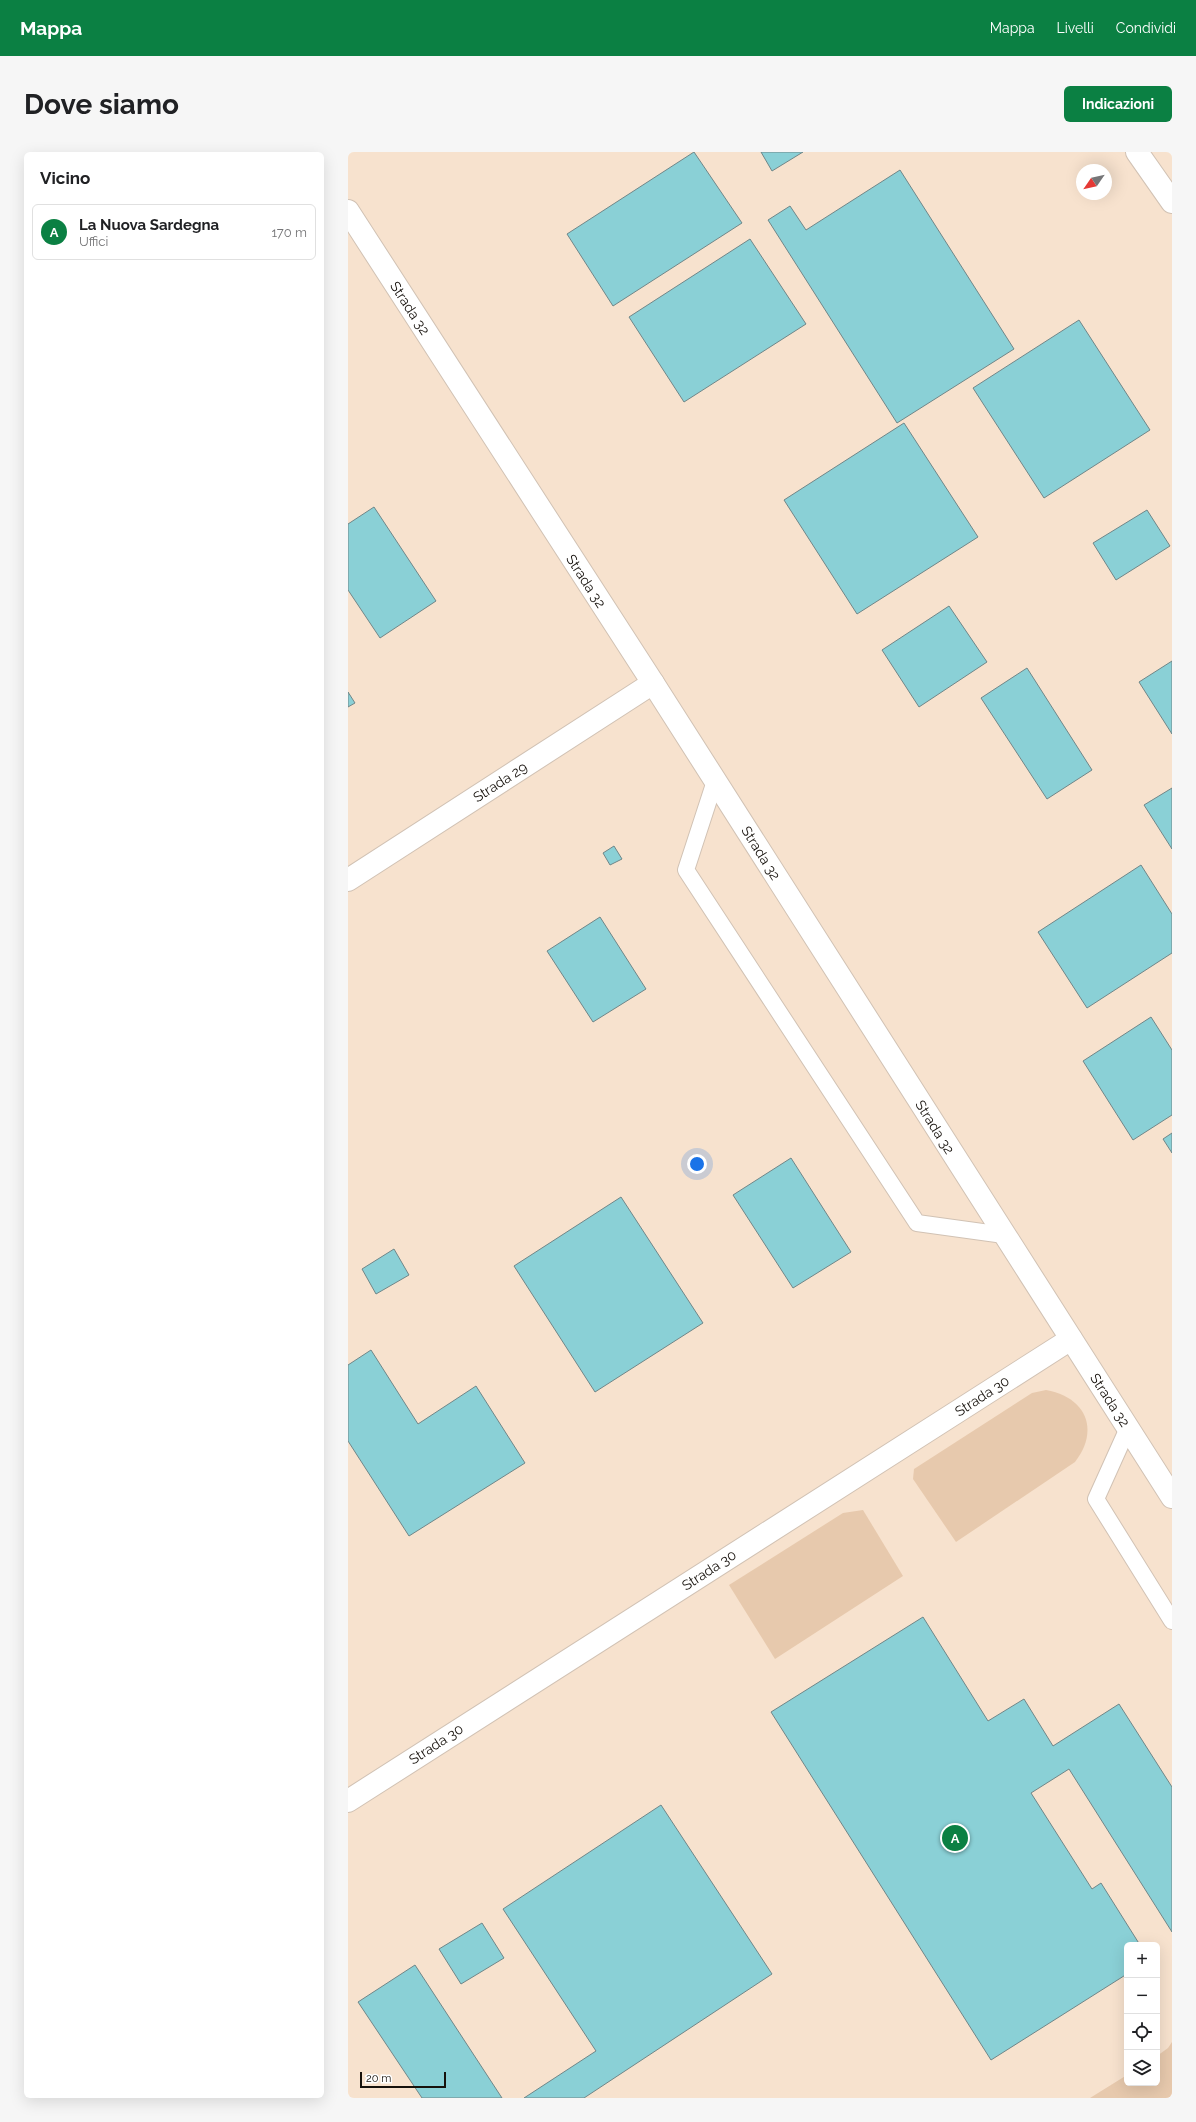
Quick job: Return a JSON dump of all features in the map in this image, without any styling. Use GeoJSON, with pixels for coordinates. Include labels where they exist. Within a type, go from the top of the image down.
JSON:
{"type":"FeatureCollection","features":[{"type":"Feature","properties":{"kind":"street"},"geometry":{"type":"LineString","coordinates":[[1137,152],[1172,202]]}},
{"type":"Feature","properties":{"kind":"street","name":"Strada 32"},"geometry":{"type":"LineString","coordinates":[[348,212],[715,781],[1172,1497]]}},
{"type":"Feature","properties":{"kind":"street","name":"Strada 29"},"geometry":{"type":"LineString","coordinates":[[348,880],[652,683]]}},
{"type":"Feature","properties":{"kind":"street","name":"Strada 30"},"geometry":{"type":"LineString","coordinates":[[348,1801],[1071,1339]]}},
{"type":"Feature","properties":{"kind":"lane"},"geometry":{"type":"LineString","coordinates":[[715,781],[686,870],[917,1223],[1004,1234]]}},
{"type":"Feature","properties":{"kind":"lane"},"geometry":{"type":"LineString","coordinates":[[1128,1428],[1096,1498],[1172,1621]]}},
{"type":"Feature","properties":{"kind":"shaded area"},"geometry":{"type":"Polygon","coordinates":[[[348,152],[1172,152],[1172,2098],[348,2098],[348,152]]]}},
{"type":"Feature","properties":{"kind":"shaded area"},"geometry":{"type":"Polygon","coordinates":[[[1046,1390],[1060,1394],[1071,1400],[1079,1407],[1085,1417],[1087,1427],[1087,1438],[1083,1450],[1075,1462],[956,1542],[913,1479],[914,1469],[1032,1393],[1046,1390]]]}},
{"type":"Feature","properties":{"kind":"shaded area"},"geometry":{"type":"Polygon","coordinates":[[[863,1510],[903,1576],[775,1659],[729,1585],[843,1513],[863,1510]]]}},
{"type":"Feature","properties":{"kind":"shaded area"},"geometry":{"type":"Polygon","coordinates":[[[1172,2042],[1172,2098],[1090,2098],[1124,2077],[1124,2086],[1160,2086],[1160,2054],[1168,2048],[1172,2042]]]}},
{"type":"Feature","properties":{"kind":"building"},"geometry":{"type":"Polygon","coordinates":[[[694,152],[742,223],[613,306],[567,234],[694,152]]]}},
{"type":"Feature","properties":{"kind":"building"},"geometry":{"type":"Polygon","coordinates":[[[761,152],[803,152],[772,171],[761,152]]]}},
{"type":"Feature","properties":{"kind":"building"},"geometry":{"type":"Polygon","coordinates":[[[900,170],[1014,349],[897,423],[768,220],[790,206],[806,230],[900,170]]]}},
{"type":"Feature","properties":{"kind":"building"},"geometry":{"type":"Polygon","coordinates":[[[750,239],[806,324],[684,402],[629,317],[750,239]]]}},
{"type":"Feature","properties":{"kind":"building"},"geometry":{"type":"Polygon","coordinates":[[[1079,320],[1150,430],[1044,498],[973,388],[1079,320]]]}},
{"type":"Feature","properties":{"kind":"building"},"geometry":{"type":"Polygon","coordinates":[[[904,423],[978,537],[857,614],[784,500],[904,423]]]}},
{"type":"Feature","properties":{"kind":"building"},"geometry":{"type":"Polygon","coordinates":[[[374,507],[436,601],[380,638],[348,590],[348,524],[374,507]]]}},
{"type":"Feature","properties":{"kind":"building"},"geometry":{"type":"Polygon","coordinates":[[[1147,510],[1170,546],[1116,580],[1093,543],[1147,510]]]}},
{"type":"Feature","properties":{"kind":"building"},"geometry":{"type":"Polygon","coordinates":[[[949,606],[987,662],[919,707],[882,650],[949,606]]]}},
{"type":"Feature","properties":{"kind":"building"},"geometry":{"type":"Polygon","coordinates":[[[1172,661],[1172,734],[1139,682],[1172,661]]]}},
{"type":"Feature","properties":{"kind":"building"},"geometry":{"type":"Polygon","coordinates":[[[1027,668],[1092,770],[1047,799],[981,698],[1027,668]]]}},
{"type":"Feature","properties":{"kind":"building"},"geometry":{"type":"Polygon","coordinates":[[[348,692],[355,703],[348,707],[348,692]]]}},
{"type":"Feature","properties":{"kind":"building"},"geometry":{"type":"Polygon","coordinates":[[[1172,788],[1172,849],[1144,805],[1172,788]]]}},
{"type":"Feature","properties":{"kind":"building"},"geometry":{"type":"Polygon","coordinates":[[[614,846],[622,859],[610,865],[603,853],[614,846]]]}},
{"type":"Feature","properties":{"kind":"building"},"geometry":{"type":"Polygon","coordinates":[[[1141,865],[1172,914],[1172,953],[1087,1008],[1038,932],[1141,865]]]}},
{"type":"Feature","properties":{"kind":"building"},"geometry":{"type":"Polygon","coordinates":[[[600,917],[646,989],[593,1022],[547,951],[600,917]]]}},
{"type":"Feature","properties":{"kind":"building"},"geometry":{"type":"Polygon","coordinates":[[[1151,1017],[1172,1050],[1172,1115],[1133,1140],[1083,1061],[1151,1017]]]}},
{"type":"Feature","properties":{"kind":"building"},"geometry":{"type":"Polygon","coordinates":[[[1172,1133],[1172,1153],[1163,1139],[1172,1133]]]}},
{"type":"Feature","properties":{"kind":"building"},"geometry":{"type":"Polygon","coordinates":[[[791,1158],[851,1252],[793,1288],[733,1195],[791,1158]]]}},
{"type":"Feature","properties":{"kind":"building"},"geometry":{"type":"Polygon","coordinates":[[[621,1197],[703,1323],[595,1392],[514,1266],[621,1197]]]}},
{"type":"Feature","properties":{"kind":"building"},"geometry":{"type":"Polygon","coordinates":[[[394,1249],[409,1275],[376,1294],[362,1269],[394,1249]]]}},
{"type":"Feature","properties":{"kind":"building"},"geometry":{"type":"Polygon","coordinates":[[[371,1350],[418,1424],[476,1386],[525,1463],[409,1536],[348,1441],[348,1365],[371,1350]]]}},
{"type":"Feature","properties":{"kind":"building"},"geometry":{"type":"Polygon","coordinates":[[[923,1617],[988,1721],[1024,1699],[1053,1746],[1119,1704],[1172,1787],[1172,1932],[1069,1769],[1031,1793],[1092,1889],[1101,1883],[1138,1942],[1124,1942],[1124,1976],[991,2060],[771,1712],[923,1617]]]}},
{"type":"Feature","properties":{"kind":"building"},"geometry":{"type":"Polygon","coordinates":[[[661,1805],[772,1974],[584,2098],[524,2098],[596,2051],[503,1909],[661,1805]]]}},
{"type":"Feature","properties":{"kind":"building"},"geometry":{"type":"Polygon","coordinates":[[[482,1923],[504,1958],[461,1984],[439,1949],[482,1923]]]}},
{"type":"Feature","properties":{"kind":"building"},"geometry":{"type":"Polygon","coordinates":[[[415,1965],[502,2098],[422,2098],[358,2002],[415,1965]]]}},
{"type":"Feature","properties":{"kind":"place","name":"La Nuova Sardegna"},"geometry":{"type":"Point","coordinates":[955,1838]}}]}
